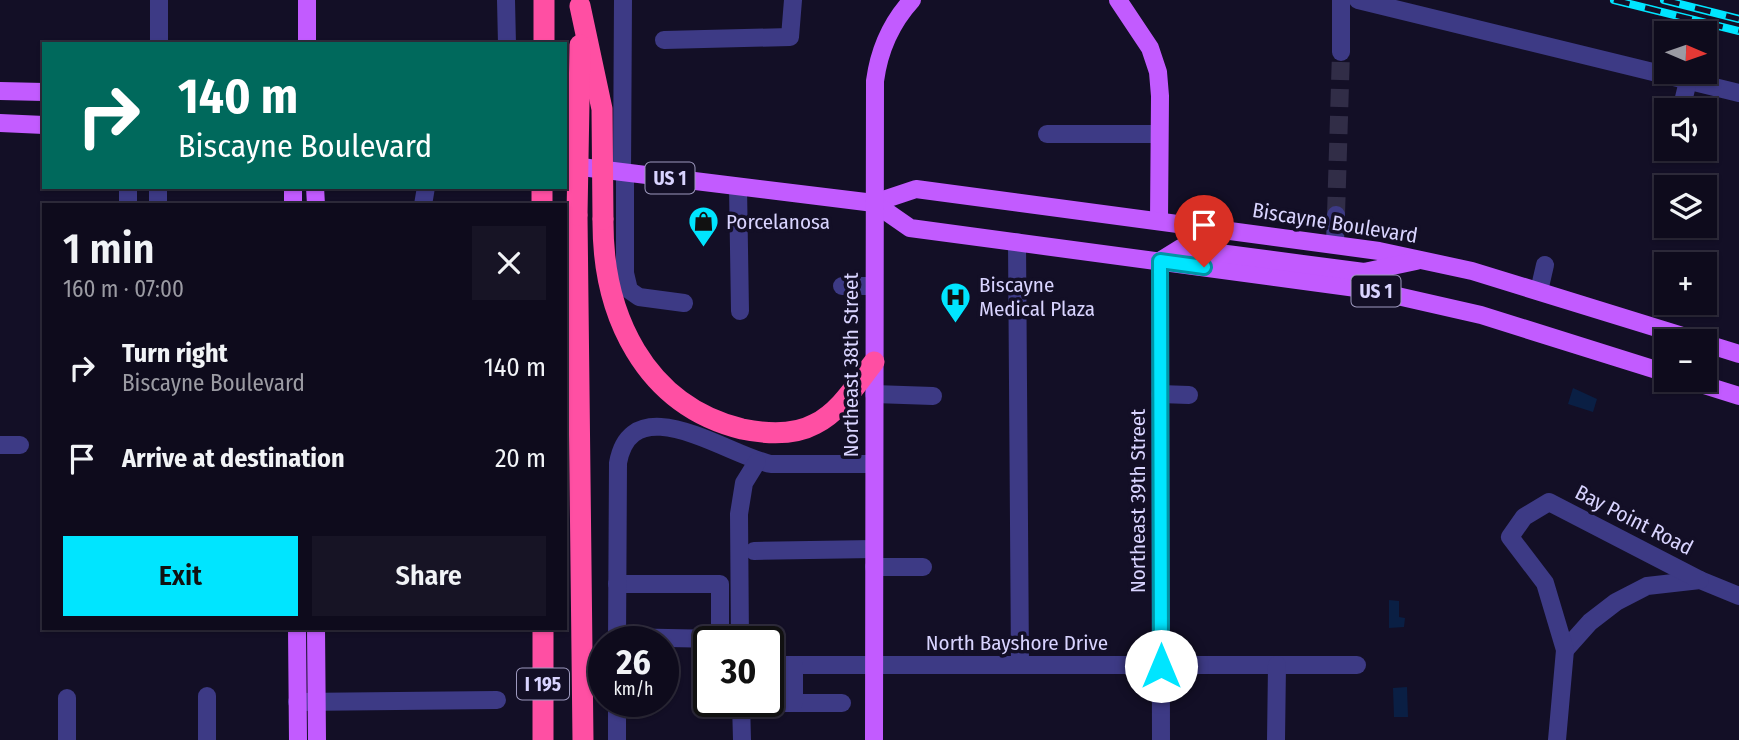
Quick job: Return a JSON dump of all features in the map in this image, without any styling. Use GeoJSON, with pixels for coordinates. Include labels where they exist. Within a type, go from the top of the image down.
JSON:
{"type":"FeatureCollection","features":[{"type":"Feature","properties":{"kind":"highway"},"geometry":{"type":"LineString","coordinates":[[544,0],[544,42]]}},
{"type":"Feature","properties":{"kind":"highway"},"geometry":{"type":"LineString","coordinates":[[580,3],[602,109],[604,263],[616,305],[633,347],[645,367],[659,384],[693,411],[731,426],[752,431],[785,433],[802,430],[830,415],[874,362]]}},
{"type":"Feature","properties":{"kind":"highway","name":"I 195"},"geometry":{"type":"LineString","coordinates":[[580,3],[578,215],[583,740]]}},
{"type":"Feature","properties":{"kind":"highway","name":"I 195"},"geometry":{"type":"LineString","coordinates":[[543,630],[543,740]]}},
{"type":"Feature","properties":{"kind":"main road"},"geometry":{"type":"LineString","coordinates":[[307,0],[307,42]]}},
{"type":"Feature","properties":{"kind":"main road","name":"Northeast 38th Street"},"geometry":{"type":"LineString","coordinates":[[874,740],[873,112],[877,68],[888,35],[912,0]]}},
{"type":"Feature","properties":{"kind":"main road"},"geometry":{"type":"LineString","coordinates":[[1118,0],[1150,48],[1157,72],[1159,221]]}},
{"type":"Feature","properties":{"kind":"main road"},"geometry":{"type":"LineString","coordinates":[[0,91],[42,92]]}},
{"type":"Feature","properties":{"kind":"main road"},"geometry":{"type":"LineString","coordinates":[[0,123],[42,125]]}},
{"type":"Feature","properties":{"kind":"main road","name":"Biscayne Boulevard"},"geometry":{"type":"LineString","coordinates":[[567,165],[874,203],[916,189],[1335,243],[1423,260],[1539,291],[1661,329]]}},
{"type":"Feature","properties":{"kind":"main road","name":"Biscayne Boulevard"},"geometry":{"type":"LineString","coordinates":[[874,203],[910,228],[1301,279],[1424,300],[1654,369]]}},
{"type":"Feature","properties":{"kind":"main road"},"geometry":{"type":"LineString","coordinates":[[1160,261],[1181,248],[1364,272],[1423,260]]}},
{"type":"Feature","properties":{"kind":"main road"},"geometry":{"type":"LineString","coordinates":[[1717,347],[1739,354]]}},
{"type":"Feature","properties":{"kind":"main road"},"geometry":{"type":"LineString","coordinates":[[1717,389],[1739,396]]}},
{"type":"Feature","properties":{"kind":"main road"},"geometry":{"type":"LineString","coordinates":[[297,630],[298,740]]}},
{"type":"Feature","properties":{"kind":"main road"},"geometry":{"type":"LineString","coordinates":[[316,630],[317,740]]}},
{"type":"Feature","properties":{"kind":"street"},"geometry":{"type":"LineString","coordinates":[[159,0],[159,42]]}},
{"type":"Feature","properties":{"kind":"street"},"geometry":{"type":"LineString","coordinates":[[506,0],[507,42]]}},
{"type":"Feature","properties":{"kind":"street"},"geometry":{"type":"LineString","coordinates":[[623,0],[625,273],[629,290],[639,297],[684,303]]}},
{"type":"Feature","properties":{"kind":"street"},"geometry":{"type":"LineString","coordinates":[[664,40],[790,37],[793,0]]}},
{"type":"Feature","properties":{"kind":"street"},"geometry":{"type":"LineString","coordinates":[[1341,0],[1341,52]]}},
{"type":"Feature","properties":{"kind":"street"},"geometry":{"type":"LineString","coordinates":[[1358,0],[1654,73]]}},
{"type":"Feature","properties":{"kind":"street"},"geometry":{"type":"LineString","coordinates":[[1701,84],[1739,93]]}},
{"type":"Feature","properties":{"kind":"street"},"geometry":{"type":"LineString","coordinates":[[1047,134],[1159,134]]}},
{"type":"Feature","properties":{"kind":"street"},"geometry":{"type":"LineString","coordinates":[[738,187],[740,311]]}},
{"type":"Feature","properties":{"kind":"street"},"geometry":{"type":"LineString","coordinates":[[1335,243],[1336,215]]}},
{"type":"Feature","properties":{"kind":"street"},"geometry":{"type":"LineString","coordinates":[[1017,242],[1020,665]]}},
{"type":"Feature","properties":{"kind":"street","name":"Northeast 39th Street"},"geometry":{"type":"LineString","coordinates":[[1160,261],[1161,740]]}},
{"type":"Feature","properties":{"kind":"street"},"geometry":{"type":"LineString","coordinates":[[1539,291],[1545,265]]}},
{"type":"Feature","properties":{"kind":"street"},"geometry":{"type":"LineString","coordinates":[[842,286],[874,286]]}},
{"type":"Feature","properties":{"kind":"street"},"geometry":{"type":"LineString","coordinates":[[874,394],[933,396]]}},
{"type":"Feature","properties":{"kind":"street"},"geometry":{"type":"LineString","coordinates":[[1160,394],[1189,395]]}},
{"type":"Feature","properties":{"kind":"street"},"geometry":{"type":"LineString","coordinates":[[617,626],[618,463],[624,444],[631,436],[649,426],[672,428],[757,462],[874,464]]}},
{"type":"Feature","properties":{"kind":"street"},"geometry":{"type":"LineString","coordinates":[[0,444],[20,445]]}},
{"type":"Feature","properties":{"kind":"street"},"geometry":{"type":"LineString","coordinates":[[740,626],[739,514],[744,483],[757,462]]}},
{"type":"Feature","properties":{"kind":"street","name":"Bay Point Road"},"geometry":{"type":"LineString","coordinates":[[1565,650],[1545,583],[1510,537],[1524,517],[1549,502],[1700,580],[1739,596]]}},
{"type":"Feature","properties":{"kind":"street"},"geometry":{"type":"LineString","coordinates":[[754,551],[874,558],[923,567]]}},
{"type":"Feature","properties":{"kind":"street","name":"Bay Point Road"},"geometry":{"type":"LineString","coordinates":[[1565,650],[1590,622],[1626,596],[1647,586],[1700,580]]}},
{"type":"Feature","properties":{"kind":"street"},"geometry":{"type":"LineString","coordinates":[[617,584],[720,584],[720,626]]}},
{"type":"Feature","properties":{"kind":"street"},"geometry":{"type":"LineString","coordinates":[[1557,740],[1565,650]]}},
{"type":"Feature","properties":{"kind":"street","name":"North Bayshore Drive"},"geometry":{"type":"LineString","coordinates":[[784,665],[1357,665]]}},
{"type":"Feature","properties":{"kind":"street"},"geometry":{"type":"LineString","coordinates":[[794,665],[794,703]]}},
{"type":"Feature","properties":{"kind":"street"},"geometry":{"type":"LineString","coordinates":[[1276,740],[1277,665]]}},
{"type":"Feature","properties":{"kind":"street"},"geometry":{"type":"LineString","coordinates":[[206,740],[207,696]]}},
{"type":"Feature","properties":{"kind":"street"},"geometry":{"type":"LineString","coordinates":[[67,698],[67,740]]}},
{"type":"Feature","properties":{"kind":"street"},"geometry":{"type":"LineString","coordinates":[[297,702],[497,700]]}},
{"type":"Feature","properties":{"kind":"street"},"geometry":{"type":"LineString","coordinates":[[784,703],[842,703]]}},
{"type":"Feature","properties":{"kind":"street"},"geometry":{"type":"LineString","coordinates":[[617,717],[617,740]]}},
{"type":"Feature","properties":{"kind":"street"},"geometry":{"type":"LineString","coordinates":[[741,717],[741,740]]}},
{"type":"Feature","properties":{"kind":"water"},"geometry":{"type":"Polygon","coordinates":[[[1573,388],[1597,399],[1593,412],[1568,404],[1573,388]]]}},
{"type":"Feature","properties":{"kind":"water"},"geometry":{"type":"Polygon","coordinates":[[[1389,600],[1399,601],[1399,617],[1405,618],[1404,627],[1389,628],[1389,600]]]}},
{"type":"Feature","properties":{"kind":"water"},"geometry":{"type":"Polygon","coordinates":[[[1407,687],[1408,717],[1394,717],[1393,688],[1407,687]]]}},
{"type":"Feature","properties":{"kind":"tunnel"},"geometry":{"type":"LineString","coordinates":[[1336,215],[1341,52]]}},
{"type":"Feature","properties":{"kind":"railway"},"geometry":{"type":"LineString","coordinates":[[1614,0],[1739,31]]}},
{"type":"Feature","properties":{"kind":"railway"},"geometry":{"type":"LineString","coordinates":[[1664,0],[1739,19]]}},
{"type":"Feature","properties":{"kind":"place","name":"Porcelanosa"},"geometry":{"type":"Point","coordinates":[703,249]}},
{"type":"Feature","properties":{"kind":"place","name":"Biscayne Medical Plaza"},"geometry":{"type":"Point","coordinates":[956,324]}},
{"type":"Feature","properties":{"kind":"route"},"geometry":{"type":"LineString","coordinates":[[1161,666],[1160,261],[1204,267]]}}]}
